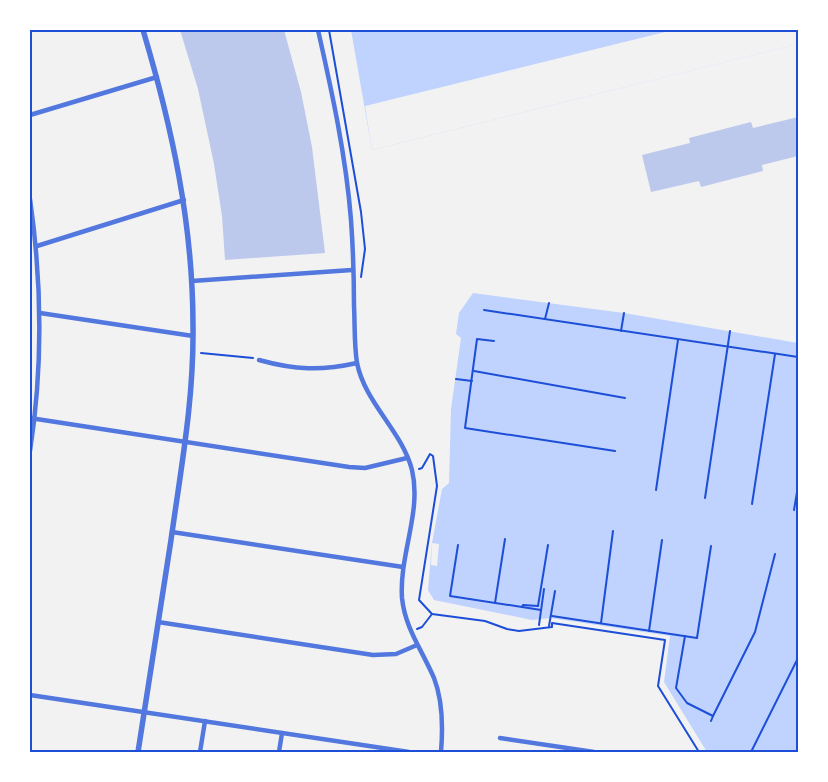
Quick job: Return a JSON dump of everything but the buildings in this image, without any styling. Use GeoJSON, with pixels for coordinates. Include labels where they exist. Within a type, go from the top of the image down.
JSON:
{"type":"FeatureCollection","features":[{"type":"Feature","properties":{"kind":"street"},"geometry":{"type":"LineString","coordinates":[[138,752],[186,442],[193,353],[192,281],[184,200],[169,122],[143,30]]}},
{"type":"Feature","properties":{"kind":"street"},"geometry":{"type":"LineString","coordinates":[[318,30],[346,179],[351,220],[358,363],[371,396],[398,437],[408,458],[414,490],[403,567],[404,613],[438,692],[443,732],[441,752]]}},
{"type":"Feature","properties":{"kind":"street"},"geometry":{"type":"LineString","coordinates":[[30,115],[157,76]]}},
{"type":"Feature","properties":{"kind":"street"},"geometry":{"type":"LineString","coordinates":[[30,199],[37,246],[40,314],[30,451]]}},
{"type":"Feature","properties":{"kind":"street"},"geometry":{"type":"LineString","coordinates":[[37,246],[184,200]]}},
{"type":"Feature","properties":{"kind":"street"},"geometry":{"type":"LineString","coordinates":[[192,281],[352,270]]}},
{"type":"Feature","properties":{"kind":"street"},"geometry":{"type":"LineString","coordinates":[[40,314],[193,336]]}},
{"type":"Feature","properties":{"kind":"street"},"geometry":{"type":"LineString","coordinates":[[259,360],[280,366],[312,369],[328,369],[358,363]]}},
{"type":"Feature","properties":{"kind":"street"},"geometry":{"type":"LineString","coordinates":[[32,418],[366,468],[408,458]]}},
{"type":"Feature","properties":{"kind":"street"},"geometry":{"type":"LineString","coordinates":[[172,532],[403,567]]}},
{"type":"Feature","properties":{"kind":"street"},"geometry":{"type":"LineString","coordinates":[[158,622],[373,655],[396,654],[417,645]]}},
{"type":"Feature","properties":{"kind":"street"},"geometry":{"type":"LineString","coordinates":[[30,695],[409,752]]}},
{"type":"Feature","properties":{"kind":"street"},"geometry":{"type":"LineString","coordinates":[[200,752],[205,721]]}},
{"type":"Feature","properties":{"kind":"street"},"geometry":{"type":"LineString","coordinates":[[278,752],[282,733]]}},
{"type":"Feature","properties":{"kind":"street"},"geometry":{"type":"LineString","coordinates":[[500,738],[594,752]]}},
{"type":"Feature","properties":{"kind":"path"},"geometry":{"type":"LineString","coordinates":[[329,30],[361,212],[365,249],[361,279]]}},
{"type":"Feature","properties":{"kind":"path"},"geometry":{"type":"LineString","coordinates":[[545,320],[548,302]]}},
{"type":"Feature","properties":{"kind":"path"},"geometry":{"type":"LineString","coordinates":[[484,310],[798,358]]}},
{"type":"Feature","properties":{"kind":"path"},"geometry":{"type":"LineString","coordinates":[[621,331],[624,313]]}},
{"type":"Feature","properties":{"kind":"path"},"geometry":{"type":"LineString","coordinates":[[705,498],[730,331]]}},
{"type":"Feature","properties":{"kind":"path"},"geometry":{"type":"LineString","coordinates":[[494,341],[477,340],[465,428],[615,450]]}},
{"type":"Feature","properties":{"kind":"path"},"geometry":{"type":"LineString","coordinates":[[656,490],[678,340]]}},
{"type":"Feature","properties":{"kind":"path"},"geometry":{"type":"LineString","coordinates":[[193,353],[236,355],[259,360]]}},
{"type":"Feature","properties":{"kind":"path"},"geometry":{"type":"LineString","coordinates":[[752,504],[775,354]]}},
{"type":"Feature","properties":{"kind":"path"},"geometry":{"type":"LineString","coordinates":[[474,371],[625,398]]}},
{"type":"Feature","properties":{"kind":"path"},"geometry":{"type":"LineString","coordinates":[[456,379],[472,381]]}},
{"type":"Feature","properties":{"kind":"path"},"geometry":{"type":"LineString","coordinates":[[417,470],[422,468],[430,454],[433,456],[437,486],[418,600],[432,614],[485,621],[519,631],[550,627],[552,623],[664,640],[658,686],[699,752]]}},
{"type":"Feature","properties":{"kind":"path"},"geometry":{"type":"LineString","coordinates":[[794,510],[798,486]]}},
{"type":"Feature","properties":{"kind":"path"},"geometry":{"type":"LineString","coordinates":[[601,623],[613,531]]}},
{"type":"Feature","properties":{"kind":"path"},"geometry":{"type":"LineString","coordinates":[[495,603],[505,539]]}},
{"type":"Feature","properties":{"kind":"path"},"geometry":{"type":"LineString","coordinates":[[649,631],[662,540]]}},
{"type":"Feature","properties":{"kind":"path"},"geometry":{"type":"LineString","coordinates":[[458,545],[450,596],[541,610]]}},
{"type":"Feature","properties":{"kind":"path"},"geometry":{"type":"LineString","coordinates":[[522,607],[522,605],[538,606],[548,545]]}},
{"type":"Feature","properties":{"kind":"path"},"geometry":{"type":"LineString","coordinates":[[552,616],[697,638],[711,546]]}},
{"type":"Feature","properties":{"kind":"path"},"geometry":{"type":"LineString","coordinates":[[711,721],[755,632],[775,554]]}},
{"type":"Feature","properties":{"kind":"path"},"geometry":{"type":"LineString","coordinates":[[539,625],[544,589]]}},
{"type":"Feature","properties":{"kind":"path"},"geometry":{"type":"LineString","coordinates":[[550,627],[554,591]]}},
{"type":"Feature","properties":{"kind":"path"},"geometry":{"type":"LineString","coordinates":[[416,630],[422,627],[432,614]]}},
{"type":"Feature","properties":{"kind":"path"},"geometry":{"type":"LineString","coordinates":[[685,636],[676,688],[687,703],[713,716]]}},
{"type":"Feature","properties":{"kind":"path"},"geometry":{"type":"LineString","coordinates":[[751,752],[798,658]]}},
{"type":"Feature","properties":{"kind":"water"},"geometry":{"type":"Polygon","coordinates":[[[351,30],[798,30],[798,44],[372,150],[351,30]]]}},
{"type":"Feature","properties":{"kind":"water"},"geometry":{"type":"Polygon","coordinates":[[[473,293],[624,313],[798,343],[798,752],[707,752],[664,682],[670,636],[551,618],[532,620],[434,600],[428,590],[432,543],[442,489],[449,483],[451,409],[461,338],[456,334],[459,313],[473,293]]]}},
{"type":"Feature","properties":{"kind":"pier"},"geometry":{"type":"Polygon","coordinates":[[[673,30],[798,30],[798,44],[372,150],[365,106],[673,30]]]}},
{"type":"Feature","properties":{"kind":"pier"},"geometry":{"type":"Polygon","coordinates":[[[432,543],[439,544],[437,566],[431,565],[432,543]]]}}]}
